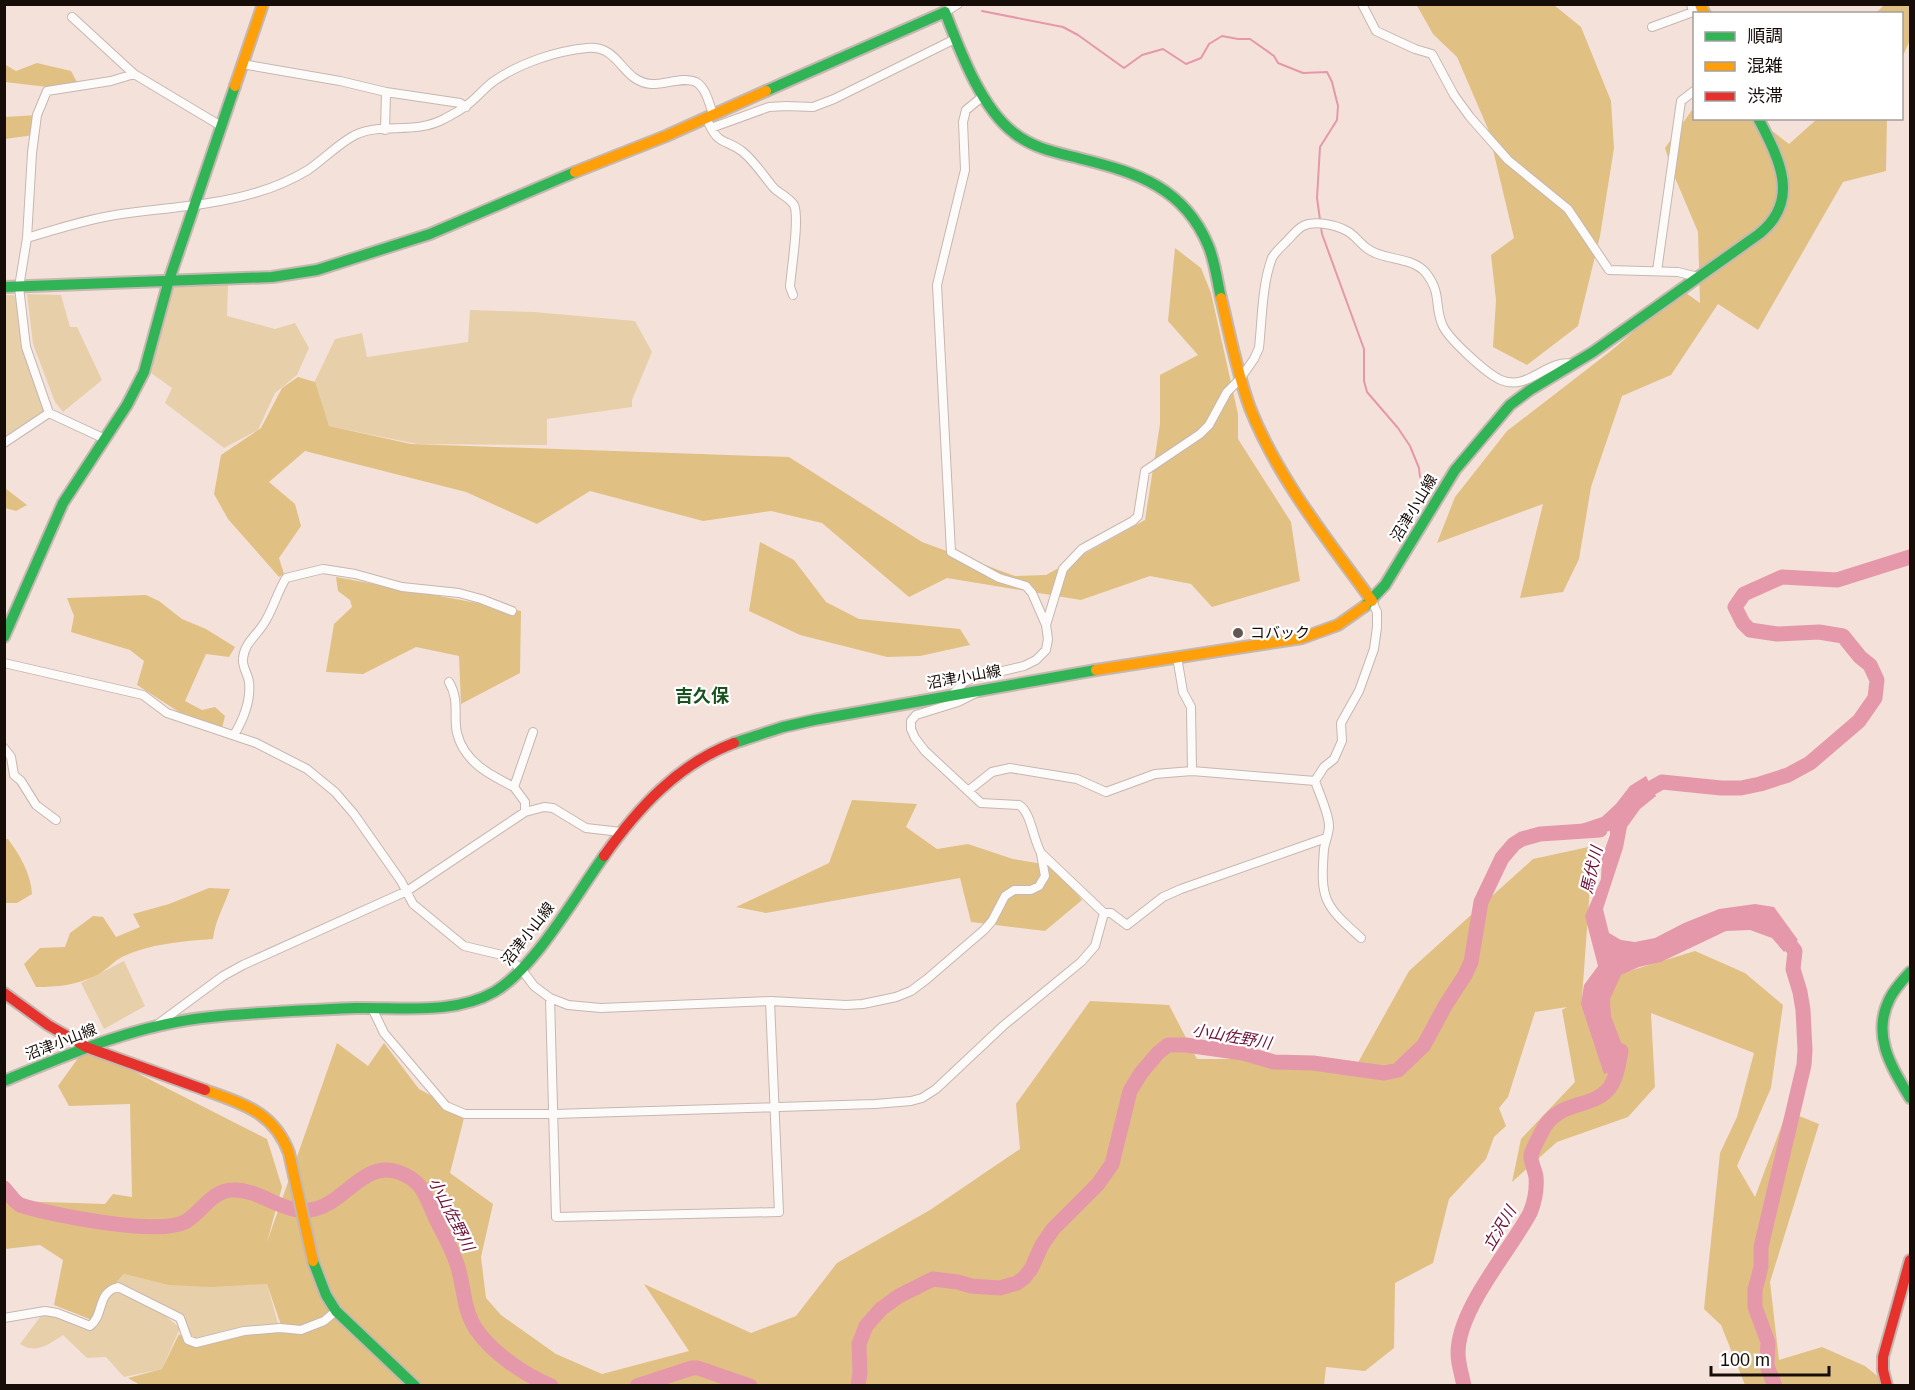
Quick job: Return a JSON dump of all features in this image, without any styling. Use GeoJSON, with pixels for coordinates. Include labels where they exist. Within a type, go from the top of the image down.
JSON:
{"type":"FeatureCollection","features":[{"type":"Feature","properties":{"kind":"street"},"geometry":{"type":"LineString","coordinates":[[4,637],[63,503],[127,405],[144,372],[168,280],[263,4]]}},
{"type":"Feature","properties":{"kind":"street"},"geometry":{"type":"LineString","coordinates":[[1362,4],[1376,31],[1415,49],[1432,54],[1454,95],[1470,117],[1508,160],[1568,208],[1609,270],[1678,272],[1698,277]]}},
{"type":"Feature","properties":{"kind":"street"},"geometry":{"type":"LineString","coordinates":[[4,287],[272,277],[317,270],[359,258],[430,234],[516,196],[666,136],[958,5]]}},
{"type":"Feature","properties":{"kind":"street"},"geometry":{"type":"LineString","coordinates":[[1652,27],[1697,10]]}},
{"type":"Feature","properties":{"kind":"street"},"geometry":{"type":"LineString","coordinates":[[945,12],[982,97],[994,115],[1006,126],[1031,144],[1055,153],[1120,168],[1165,189],[1186,208],[1201,227],[1209,247],[1240,379],[1266,446],[1285,478],[1372,601],[1377,612],[1374,649],[1359,691],[1341,723],[1342,741],[1334,759],[1324,767],[1315,781]]}},
{"type":"Feature","properties":{"kind":"street"},"geometry":{"type":"LineString","coordinates":[[72,17],[134,74],[221,126]]}},
{"type":"Feature","properties":{"kind":"street"},"geometry":{"type":"LineString","coordinates":[[711,128],[769,107],[813,107],[956,39]]}},
{"type":"Feature","properties":{"kind":"street"},"geometry":{"type":"LineString","coordinates":[[27,238],[111,216],[259,192],[307,170],[357,134],[374,130],[423,128],[466,107],[493,82],[527,64],[560,53],[595,48],[611,52],[629,74],[638,81],[651,84],[695,82],[704,91],[713,134],[742,152],[763,172],[774,188],[794,205],[796,218],[790,287],[793,295]]}},
{"type":"Feature","properties":{"kind":"street"},"geometry":{"type":"LineString","coordinates":[[242,64],[340,81],[386,92],[460,103],[466,107]]}},
{"type":"Feature","properties":{"kind":"street"},"geometry":{"type":"LineString","coordinates":[[105,439],[49,413],[26,346],[19,287],[27,238],[32,153],[37,115],[47,91],[111,81],[134,74]]}},
{"type":"Feature","properties":{"kind":"street"},"geometry":{"type":"LineString","coordinates":[[385,130],[386,92]]}},
{"type":"Feature","properties":{"kind":"street"},"geometry":{"type":"LineString","coordinates":[[1657,271],[1681,102],[1693,93]]}},
{"type":"Feature","properties":{"kind":"street"},"geometry":{"type":"LineString","coordinates":[[953,694],[964,682],[973,678],[1024,666],[1036,660],[1046,651],[1048,643],[1046,626],[1032,593],[1026,586],[999,578],[951,552],[937,285],[965,170],[963,122],[966,110],[982,97]]}},
{"type":"Feature","properties":{"kind":"street","name":"沼津小山線"},"geometry":{"type":"LineString","coordinates":[[4,1081],[86,1047],[154,1027],[207,1017],[449,1006],[469,1002],[496,991],[522,970],[621,832],[647,803],[673,778],[712,751],[735,741],[770,730],[953,694],[1302,638],[1324,632],[1352,618],[1372,601],[1385,585],[1455,470],[1509,405],[1573,364],[1698,277],[1759,234],[1773,221],[1784,195],[1782,171],[1759,120]]}},
{"type":"Feature","properties":{"kind":"street"},"geometry":{"type":"LineString","coordinates":[[1046,626],[1063,569],[1082,549],[1138,516],[1145,471],[1200,434],[1209,425],[1227,392],[1240,379],[1254,359],[1259,348],[1267,273],[1273,255],[1302,226],[1329,225],[1348,232],[1369,251],[1409,262],[1424,271],[1438,294],[1442,324],[1450,336],[1499,380],[1513,384],[1532,378],[1564,362],[1573,364]]}},
{"type":"Feature","properties":{"kind":"street"},"geometry":{"type":"LineString","coordinates":[[4,443],[49,413]]}},
{"type":"Feature","properties":{"kind":"street"},"geometry":{"type":"LineString","coordinates":[[234,735],[243,721],[249,681],[242,661],[247,646],[266,622],[278,591],[286,578],[323,569],[355,574],[402,587],[459,593],[512,611]]}},
{"type":"Feature","properties":{"kind":"street"},"geometry":{"type":"LineString","coordinates":[[1177,657],[1183,692],[1191,707],[1192,771]]}},
{"type":"Feature","properties":{"kind":"street"},"geometry":{"type":"LineString","coordinates":[[4,663],[143,695],[167,713],[234,735],[280,754],[307,769],[335,792],[354,814],[407,891],[413,904],[464,946],[506,956],[522,970],[534,986],[550,998],[568,1005],[601,1008],[770,1001],[862,1004],[883,1000],[911,991],[927,979],[993,921],[1005,896],[1014,890],[1031,890],[1040,886],[1045,876],[1041,853]]}},
{"type":"Feature","properties":{"kind":"street"},"geometry":{"type":"LineString","coordinates":[[449,682],[456,698],[457,734],[467,755],[484,772],[514,787],[525,802],[525,812]]}},
{"type":"Feature","properties":{"kind":"street"},"geometry":{"type":"LineString","coordinates":[[989,688],[958,702],[916,715],[911,721],[911,729],[915,738],[925,751],[981,803],[1018,805],[1024,808],[1035,844],[1041,853],[1104,913],[1111,914],[1127,926],[1163,897],[1181,889],[1326,838]]}},
{"type":"Feature","properties":{"kind":"street"},"geometry":{"type":"LineString","coordinates":[[514,787],[533,732]]}},
{"type":"Feature","properties":{"kind":"street"},"geometry":{"type":"LineString","coordinates":[[4,748],[11,757],[14,775],[21,781],[36,805],[56,820]]}},
{"type":"Feature","properties":{"kind":"street"},"geometry":{"type":"LineString","coordinates":[[968,791],[992,772],[1010,768],[1077,779],[1106,792],[1155,774],[1192,771],[1315,781]]}},
{"type":"Feature","properties":{"kind":"street"},"geometry":{"type":"LineString","coordinates":[[1315,781],[1329,825],[1323,885],[1329,906],[1334,914],[1361,938]]}},
{"type":"Feature","properties":{"kind":"street"},"geometry":{"type":"LineString","coordinates":[[154,1027],[223,976],[407,891],[525,812],[544,807],[553,808],[586,828],[621,832]]}},
{"type":"Feature","properties":{"kind":"street"},"geometry":{"type":"LineString","coordinates":[[372,1008],[384,1033],[446,1106],[465,1114],[554,1114],[898,1103],[922,1098],[936,1089],[1003,1026],[1081,963],[1095,946],[1104,913]]}},
{"type":"Feature","properties":{"kind":"street"},"geometry":{"type":"LineString","coordinates":[[1911,972],[1889,999],[1881,1032],[1883,1050],[1911,1098]]}},
{"type":"Feature","properties":{"kind":"street"},"geometry":{"type":"LineString","coordinates":[[4,993],[48,1025],[86,1047],[226,1098],[261,1113],[275,1126],[284,1139],[289,1153],[313,1260],[321,1285],[336,1311],[415,1386]]}},
{"type":"Feature","properties":{"kind":"street"},"geometry":{"type":"LineString","coordinates":[[550,998],[556,1217],[779,1212],[770,1001]]}},
{"type":"Feature","properties":{"kind":"street"},"geometry":{"type":"LineString","coordinates":[[1887,1386],[1883,1357],[1911,1260]]}},
{"type":"Feature","properties":{"kind":"street"},"geometry":{"type":"LineString","coordinates":[[4,1318],[45,1311],[57,1313],[90,1326],[96,1322],[105,1295],[108,1291],[118,1287],[180,1318],[188,1340],[195,1343],[244,1331],[280,1328],[301,1330],[324,1321],[336,1311]]}},
{"type":"Feature","properties":{"kind":"shaded area"},"geometry":{"type":"Polygon","coordinates":[[[1416,4],[1554,5],[1581,27],[1611,101],[1614,148],[1600,236],[1578,326],[1527,365],[1493,347],[1496,300],[1491,255],[1514,238],[1488,129],[1457,57],[1433,34],[1416,4]]]}},
{"type":"Feature","properties":{"kind":"shaded area"},"geometry":{"type":"Polygon","coordinates":[[[1884,5],[1910,5],[1910,40],[1903,56],[1903,12],[1877,12],[1884,5]]]}},
{"type":"Feature","properties":{"kind":"shaded area"},"geometry":{"type":"Polygon","coordinates":[[[37,63],[71,71],[77,82],[56,88],[5,82],[4,64],[16,71],[37,63]]]}},
{"type":"Feature","properties":{"kind":"shaded area"},"geometry":{"type":"Polygon","coordinates":[[[1692,110],[1693,120],[1758,120],[1789,144],[1816,120],[1887,120],[1886,171],[1843,182],[1758,330],[1718,304],[1671,375],[1622,396],[1591,487],[1579,559],[1563,592],[1520,598],[1543,504],[1437,543],[1455,497],[1507,431],[1612,350],[1659,310],[1686,293],[1700,303],[1698,232],[1665,148],[1692,110]]]}},
{"type":"Feature","properties":{"kind":"shaded area"},"geometry":{"type":"Polygon","coordinates":[[[37,115],[34,135],[5,139],[5,117],[37,115]]]}},
{"type":"Feature","properties":{"kind":"shaded area"},"geometry":{"type":"Polygon","coordinates":[[[1175,248],[1201,268],[1211,293],[1238,414],[1238,439],[1291,522],[1300,581],[1212,607],[1191,584],[1150,576],[1081,600],[947,578],[909,597],[822,523],[771,511],[703,521],[590,491],[537,524],[466,492],[305,451],[269,482],[295,504],[301,526],[279,558],[284,574],[279,577],[228,519],[214,494],[221,455],[261,428],[282,388],[298,377],[315,382],[329,426],[411,444],[789,457],[922,542],[1015,576],[1046,575],[1145,520],[1160,424],[1160,375],[1198,355],[1168,321],[1175,248]]]}},
{"type":"Feature","properties":{"kind":"shaded area"},"geometry":{"type":"Polygon","coordinates":[[[171,280],[228,285],[227,316],[275,329],[295,323],[309,348],[297,375],[275,393],[258,430],[224,448],[165,403],[172,388],[151,373],[171,280]]]}},
{"type":"Feature","properties":{"kind":"shaded area"},"geometry":{"type":"Polygon","coordinates":[[[27,294],[61,295],[70,327],[77,327],[102,380],[63,412],[55,402],[33,344],[27,294]]]}},
{"type":"Feature","properties":{"kind":"shaded area"},"geometry":{"type":"Polygon","coordinates":[[[5,295],[14,295],[18,302],[22,348],[44,408],[42,414],[5,437],[5,295]]]}},
{"type":"Feature","properties":{"kind":"shaded area"},"geometry":{"type":"Polygon","coordinates":[[[470,310],[534,312],[635,321],[652,352],[632,400],[632,407],[547,419],[547,445],[417,444],[329,426],[313,385],[335,339],[362,333],[367,357],[468,342],[470,310]]]}},
{"type":"Feature","properties":{"kind":"shaded area"},"geometry":{"type":"Polygon","coordinates":[[[5,488],[27,505],[16,511],[5,508],[5,488]]]}},
{"type":"Feature","properties":{"kind":"shaded area"},"geometry":{"type":"Polygon","coordinates":[[[760,542],[794,560],[826,602],[859,619],[960,629],[970,645],[920,656],[887,657],[800,635],[749,611],[760,542]]]}},
{"type":"Feature","properties":{"kind":"shaded area"},"geometry":{"type":"Polygon","coordinates":[[[336,577],[521,611],[520,673],[461,704],[459,656],[416,647],[363,674],[326,672],[334,624],[352,607],[350,600],[338,591],[336,577]]]}},
{"type":"Feature","properties":{"kind":"shaded area"},"geometry":{"type":"Polygon","coordinates":[[[146,595],[159,601],[182,619],[206,629],[235,647],[229,657],[206,654],[185,701],[202,710],[215,707],[225,716],[222,728],[179,712],[137,685],[144,661],[130,650],[71,632],[74,616],[67,598],[146,595]]]}},
{"type":"Feature","properties":{"kind":"shaded area"},"geometry":{"type":"Polygon","coordinates":[[[1646,776],[1656,796],[1640,809],[1627,827],[1623,848],[1603,909],[1609,933],[1621,940],[1635,942],[1655,938],[1719,909],[1755,904],[1774,907],[1798,940],[1784,952],[1772,938],[1750,930],[1726,931],[1661,962],[1639,967],[1621,975],[1610,999],[1611,1016],[1625,1053],[1624,1069],[1604,1074],[1581,1004],[1584,985],[1598,966],[1585,916],[1601,879],[1602,857],[1610,831],[1580,835],[1581,824],[1602,817],[1630,786],[1646,776]]]}},
{"type":"Feature","properties":{"kind":"shaded area"},"geometry":{"type":"Polygon","coordinates":[[[852,800],[917,804],[906,827],[937,849],[968,844],[1013,859],[1055,866],[1082,900],[1045,931],[971,922],[960,878],[766,913],[736,907],[829,863],[852,800]]]}},
{"type":"Feature","properties":{"kind":"shaded area"},"geometry":{"type":"Polygon","coordinates":[[[5,839],[8,839],[21,858],[31,887],[32,894],[17,903],[5,903],[5,839]]]}},
{"type":"Feature","properties":{"kind":"shaded area"},"geometry":{"type":"Polygon","coordinates":[[[1593,846],[1582,998],[1626,972],[1695,951],[1745,973],[1783,1005],[1771,1088],[1737,1166],[1755,1197],[1787,1111],[1819,1124],[1770,1282],[1779,1360],[1822,1347],[1865,1366],[1887,1385],[1745,1385],[1721,1325],[1704,1309],[1720,1153],[1737,1117],[1754,1053],[1651,1013],[1655,1087],[1628,1117],[1557,1142],[1512,1182],[1521,1139],[1575,1082],[1562,1010],[1567,1007],[1535,1012],[1508,1097],[1499,1108],[1506,1126],[1494,1137],[1486,1159],[1449,1199],[1433,1263],[1395,1283],[1394,1348],[1365,1371],[1326,1367],[1324,1385],[140,1385],[128,1378],[162,1369],[179,1334],[193,1345],[281,1325],[267,1284],[211,1287],[168,1285],[124,1274],[108,1291],[92,1320],[54,1305],[63,1260],[40,1245],[5,1249],[4,1188],[15,1201],[105,1204],[113,1194],[132,1197],[130,1104],[69,1106],[58,1086],[86,1047],[267,1139],[282,1187],[267,1242],[337,1043],[368,1066],[384,1043],[419,1089],[465,1114],[450,1173],[493,1204],[481,1257],[486,1298],[501,1315],[556,1354],[602,1374],[689,1351],[644,1284],[751,1333],[796,1316],[837,1263],[930,1210],[1020,1149],[1016,1104],[1090,1001],[1169,1005],[1197,1059],[1263,1059],[1355,1068],[1409,971],[1533,859],[1593,846]]]}},
{"type":"Feature","properties":{"kind":"shaded area"},"geometry":{"type":"Polygon","coordinates":[[[209,888],[230,889],[213,939],[178,942],[143,949],[122,957],[95,976],[81,982],[59,986],[36,987],[24,964],[40,948],[65,947],[70,933],[93,916],[103,917],[116,937],[140,927],[133,914],[169,904],[209,888]]]}},
{"type":"Feature","properties":{"kind":"shaded area"},"geometry":{"type":"Polygon","coordinates":[[[124,961],[145,1006],[104,1029],[81,983],[124,961]]]}},
{"type":"Feature","properties":{"kind":"shaded area"},"geometry":{"type":"Polygon","coordinates":[[[124,1274],[168,1285],[267,1284],[279,1327],[199,1340],[190,1338],[175,1316],[155,1307],[180,1328],[162,1369],[124,1377],[106,1357],[87,1358],[63,1335],[42,1347],[32,1348],[20,1344],[43,1313],[91,1326],[113,1285],[124,1274]]]}},
{"type":"Feature","properties":{"kind":"waterway"},"geometry":{"type":"LineString","coordinates":[[982,11],[1063,27],[1124,68],[1142,55],[1163,49],[1186,64],[1201,58],[1209,44],[1222,36],[1250,39],[1274,56],[1278,63],[1303,73],[1327,72],[1338,106],[1337,120],[1320,147],[1317,198],[1322,234],[1364,349],[1364,381],[1367,392],[1398,428],[1410,446],[1419,468],[1420,477]]}},
{"type":"Feature","properties":{"kind":"waterway","name":"馬伏川"},"geometry":{"type":"LineString","coordinates":[[1636,799],[1662,782],[1741,788],[1788,775],[1810,763],[1859,721],[1875,698],[1877,680],[1870,665],[1860,657],[1843,636],[1819,632],[1777,634],[1750,630],[1743,623],[1735,607],[1744,594],[1782,577],[1837,580],[1910,557]]}},
{"type":"Feature","properties":{"kind":"waterway","name":"小山佐野川"},"geometry":{"type":"LineString","coordinates":[[858,1386],[859,1344],[866,1326],[881,1309],[899,1296],[933,1279],[971,1286],[1000,1288],[1017,1283],[1024,1278],[1053,1229],[1098,1184],[1112,1164],[1130,1091],[1141,1073],[1168,1045],[1186,1045],[1243,1053],[1274,1062],[1313,1063],[1384,1073],[1398,1070],[1424,1045],[1465,975],[1471,962],[1481,902],[1502,858],[1514,844],[1522,839],[1540,834],[1600,830]]}},
{"type":"Feature","properties":{"kind":"waterway","name":"馬伏川"},"geometry":{"type":"LineString","coordinates":[[1775,1386],[1767,1366],[1768,1342],[1755,1307],[1755,1290],[1761,1267],[1761,1247],[1804,1065],[1805,1050],[1803,1010],[1793,969],[1795,951],[1780,932]]}},
{"type":"Feature","properties":{"kind":"waterway","name":"立沢川"},"geometry":{"type":"LineString","coordinates":[[1464,1386],[1458,1357],[1460,1336],[1475,1300],[1530,1213],[1536,1190],[1536,1177],[1531,1157],[1535,1144],[1552,1117],[1569,1108],[1596,1099],[1610,1087],[1616,1074],[1621,1051]]}},
{"type":"Feature","properties":{"kind":"waterway","name":"小山佐野川"},"geometry":{"type":"LineString","coordinates":[[4,1188],[20,1205],[35,1209],[104,1223],[152,1227],[171,1226],[185,1222],[213,1198],[226,1191],[244,1191],[294,1209],[315,1209],[336,1199],[355,1183],[375,1172],[386,1170],[398,1172],[414,1180],[424,1192],[455,1258],[469,1314],[476,1329],[510,1362],[551,1386]]}},
{"type":"Feature","properties":{"kind":"waterway","name":"小山佐野川"},"geometry":{"type":"LineString","coordinates":[[637,1386],[692,1368],[750,1386]]}},
{"type":"Feature","properties":{"kind":"traffic: fast"},"geometry":{"type":"LineString","coordinates":[[766,91],[945,12],[965,61],[982,94],[991,109],[1014,133],[1047,150],[1103,164],[1140,177],[1172,196],[1186,209],[1208,245],[1221,298]]}},
{"type":"Feature","properties":{"kind":"traffic: fast"},"geometry":{"type":"LineString","coordinates":[[4,637],[63,503],[127,405],[144,372],[169,280],[235,86]]}},
{"type":"Feature","properties":{"kind":"traffic: fast"},"geometry":{"type":"LineString","coordinates":[[1365,606],[1385,585],[1455,470],[1510,405],[1530,390],[1593,352],[1759,234],[1772,221],[1780,207],[1783,193],[1782,178],[1773,148],[1759,120]]}},
{"type":"Feature","properties":{"kind":"traffic: fast"},"geometry":{"type":"LineString","coordinates":[[4,287],[272,277],[317,270],[430,234],[575,172]]}},
{"type":"Feature","properties":{"kind":"traffic: fast"},"geometry":{"type":"LineString","coordinates":[[734,743],[783,727],[814,720],[1096,670]]}},
{"type":"Feature","properties":{"kind":"traffic: fast"},"geometry":{"type":"LineString","coordinates":[[4,1081],[105,1041],[184,1021],[301,1010],[444,1007],[478,999],[494,992],[524,967],[553,930],[604,856]]}},
{"type":"Feature","properties":{"kind":"traffic: fast"},"geometry":{"type":"LineString","coordinates":[[1910,972],[1890,998],[1882,1025],[1890,1062],[1910,1098]]}},
{"type":"Feature","properties":{"kind":"traffic: fast"},"geometry":{"type":"LineString","coordinates":[[313,1261],[326,1295],[336,1311],[415,1386]]}},
{"type":"Feature","properties":{"kind":"traffic: slow"},"geometry":{"type":"LineString","coordinates":[[235,86],[263,4]]}},
{"type":"Feature","properties":{"kind":"traffic: slow"},"geometry":{"type":"LineString","coordinates":[[1700,4],[1704,12]]}},
{"type":"Feature","properties":{"kind":"traffic: slow"},"geometry":{"type":"LineString","coordinates":[[575,172],[666,136],[766,91]]}},
{"type":"Feature","properties":{"kind":"traffic: slow"},"geometry":{"type":"LineString","coordinates":[[1221,298],[1241,381],[1261,434],[1289,484],[1372,601]]}},
{"type":"Feature","properties":{"kind":"traffic: slow"},"geometry":{"type":"LineString","coordinates":[[1096,670],[1302,638],[1338,625],[1365,606]]}},
{"type":"Feature","properties":{"kind":"traffic: slow"},"geometry":{"type":"LineString","coordinates":[[205,1090],[256,1111],[275,1128],[283,1139],[289,1153],[313,1261]]}},
{"type":"Feature","properties":{"kind":"traffic: jam"},"geometry":{"type":"LineString","coordinates":[[604,856],[645,805],[677,775],[714,752],[734,743]]}},
{"type":"Feature","properties":{"kind":"traffic: jam"},"geometry":{"type":"LineString","coordinates":[[4,993],[48,1025],[86,1047],[205,1090]]}},
{"type":"Feature","properties":{"kind":"traffic: jam"},"geometry":{"type":"LineString","coordinates":[[1887,1386],[1883,1357],[1910,1260]]}},
{"type":"Feature","properties":{"kind":"place","name":"コバック"},"geometry":{"type":"Point","coordinates":[1238,633]}},
{"type":"Feature","properties":{"kind":"district","name":"吉久保"},"geometry":{"type":"Point","coordinates":[702,696]}}]}
